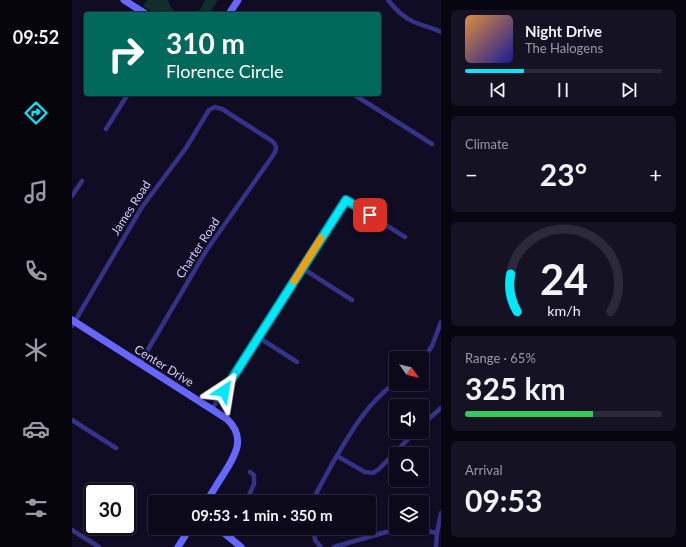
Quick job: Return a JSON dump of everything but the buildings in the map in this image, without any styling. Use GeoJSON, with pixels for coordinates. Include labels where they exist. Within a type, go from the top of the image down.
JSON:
{"type":"FeatureCollection","features":[{"type":"Feature","properties":{"kind":"street"},"geometry":{"type":"LineString","coordinates":[[124,0],[143,12]]}},
{"type":"Feature","properties":{"kind":"street"},"geometry":{"type":"LineString","coordinates":[[230,12],[238,0]]}},
{"type":"Feature","properties":{"kind":"street"},"geometry":{"type":"LineString","coordinates":[[388,0],[403,16],[414,22],[441,32]]}},
{"type":"Feature","properties":{"kind":"street"},"geometry":{"type":"LineString","coordinates":[[106,129],[127,96]]}},
{"type":"Feature","properties":{"kind":"street"},"geometry":{"type":"LineString","coordinates":[[356,96],[432,144]]}},
{"type":"Feature","properties":{"kind":"street","name":"Charter Road"},"geometry":{"type":"LineString","coordinates":[[140,363],[206,251],[274,154],[276,147],[272,141],[222,109],[215,107]]}},
{"type":"Feature","properties":{"kind":"street","name":"James Road"},"geometry":{"type":"LineString","coordinates":[[73,323],[142,207],[186,148],[209,110],[215,107]]}},
{"type":"Feature","properties":{"kind":"street"},"geometry":{"type":"LineString","coordinates":[[72,196],[82,181]]}},
{"type":"Feature","properties":{"kind":"street"},"geometry":{"type":"LineString","coordinates":[[212,409],[346,200],[405,237]]}},
{"type":"Feature","properties":{"kind":"street"},"geometry":{"type":"LineString","coordinates":[[302,268],[352,300]]}},
{"type":"Feature","properties":{"kind":"street"},"geometry":{"type":"LineString","coordinates":[[429,351],[441,322]]}},
{"type":"Feature","properties":{"kind":"street","name":"Center Drive"},"geometry":{"type":"LineString","coordinates":[[73,323],[140,363],[212,409],[230,422],[235,428],[238,446],[235,456],[210,495]]}},
{"type":"Feature","properties":{"kind":"street"},"geometry":{"type":"LineString","coordinates":[[258,338],[297,362]]}},
{"type":"Feature","properties":{"kind":"street"},"geometry":{"type":"LineString","coordinates":[[316,495],[354,427],[366,410],[389,388]]}},
{"type":"Feature","properties":{"kind":"street"},"geometry":{"type":"LineString","coordinates":[[429,419],[441,408]]}},
{"type":"Feature","properties":{"kind":"street"},"geometry":{"type":"LineString","coordinates":[[72,420],[116,448]]}},
{"type":"Feature","properties":{"kind":"street"},"geometry":{"type":"LineString","coordinates":[[337,456],[365,472],[373,473],[379,469],[408,439]]}},
{"type":"Feature","properties":{"kind":"street"},"geometry":{"type":"LineString","coordinates":[[249,495],[254,481],[254,476],[250,472]]}},
{"type":"Feature","properties":{"kind":"street"},"geometry":{"type":"LineString","coordinates":[[436,547],[436,533],[441,513]]}},
{"type":"Feature","properties":{"kind":"street"},"geometry":{"type":"LineString","coordinates":[[334,547],[386,532],[418,529],[436,533]]}},
{"type":"Feature","properties":{"kind":"street"},"geometry":{"type":"LineString","coordinates":[[72,530],[99,547]]}},
{"type":"Feature","properties":{"kind":"street"},"geometry":{"type":"LineString","coordinates":[[178,547],[186,535]]}},
{"type":"Feature","properties":{"kind":"street"},"geometry":{"type":"LineString","coordinates":[[227,535],[241,547]]}},
{"type":"Feature","properties":{"kind":"street"},"geometry":{"type":"LineString","coordinates":[[314,535],[315,540],[321,547]]}},
{"type":"Feature","properties":{"kind":"green space"},"geometry":{"type":"Polygon","coordinates":[[[147,0],[168,0],[171,8],[176,12],[153,12],[143,6],[147,0]]]}},
{"type":"Feature","properties":{"kind":"green space"},"geometry":{"type":"Polygon","coordinates":[[[205,0],[218,0],[210,12],[197,12],[200,10],[205,0]]]}},
{"type":"Feature","properties":{"kind":"slow traffic"},"geometry":{"type":"LineString","coordinates":[[294,281],[321,238]]}},
{"type":"Feature","properties":{"kind":"route"},"geometry":{"type":"LineString","coordinates":[[224,391],[346,200],[370,215]]}}]}
